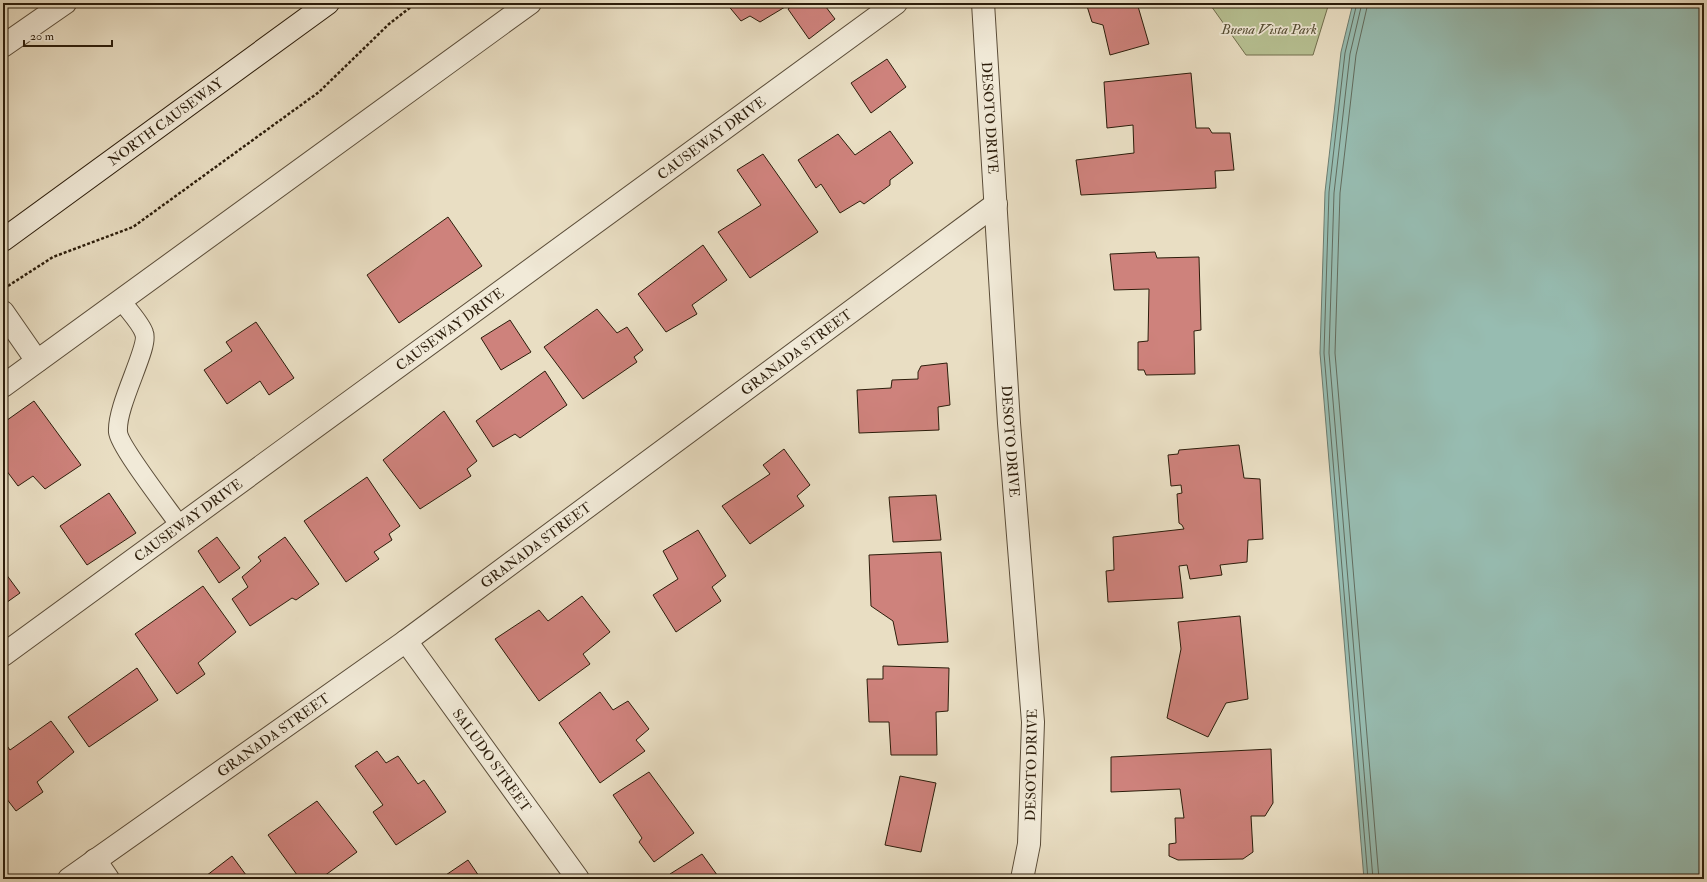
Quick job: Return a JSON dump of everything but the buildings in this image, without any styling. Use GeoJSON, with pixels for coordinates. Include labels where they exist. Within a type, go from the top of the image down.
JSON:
{"type":"FeatureCollection","features":[{"type":"Feature","properties":{"kind":"street"},"geometry":{"type":"LineString","coordinates":[[3,46],[65,3]]}},
{"type":"Feature","properties":{"kind":"street","name":"NORTH CAUSEWAY"},"geometry":{"type":"LineString","coordinates":[[3,240],[328,3]]}},
{"type":"Feature","properties":{"kind":"street"},"geometry":{"type":"LineString","coordinates":[[3,386],[530,3]]}},
{"type":"Feature","properties":{"kind":"street","name":"CAUSEWAY DRIVE"},"geometry":{"type":"LineString","coordinates":[[3,655],[896,3]]}},
{"type":"Feature","properties":{"kind":"street","name":"DESOTO DRIVE"},"geometry":{"type":"LineString","coordinates":[[983,3],[1009,423],[1033,722],[1030,844],[1022,879]]}},
{"type":"Feature","properties":{"kind":"street","name":"GRANADA STREET"},"geometry":{"type":"LineString","coordinates":[[69,879],[406,641],[996,204]]}},
{"type":"Feature","properties":{"kind":"street"},"geometry":{"type":"LineString","coordinates":[[3,312],[37,362]]}},
{"type":"Feature","properties":{"kind":"street","name":"SALUDO STREET"},"geometry":{"type":"LineString","coordinates":[[406,641],[578,879]]}},
{"type":"Feature","properties":{"kind":"street"},"geometry":{"type":"LineString","coordinates":[[95,860],[108,879]]}},
{"type":"Feature","properties":{"kind":"lane"},"geometry":{"type":"LineString","coordinates":[[121,300],[145,333],[145,343],[124,396],[120,413],[118,433],[130,456],[180,526]]}},
{"type":"Feature","properties":{"kind":"path"},"geometry":{"type":"LineString","coordinates":[[3,289],[53,257],[133,227],[319,92],[389,24],[416,3]]}},
{"type":"Feature","properties":{"kind":"green space","name":"Buena Vista Park"},"geometry":{"type":"Polygon","coordinates":[[[1209,3],[1329,3],[1313,55],[1246,55],[1209,3]]]}},
{"type":"Feature","properties":{"kind":"water"},"geometry":{"type":"Polygon","coordinates":[[[1353,3],[1704,3],[1704,879],[1364,879],[1320,353],[1325,192],[1341,52],[1353,3]]]}}]}
